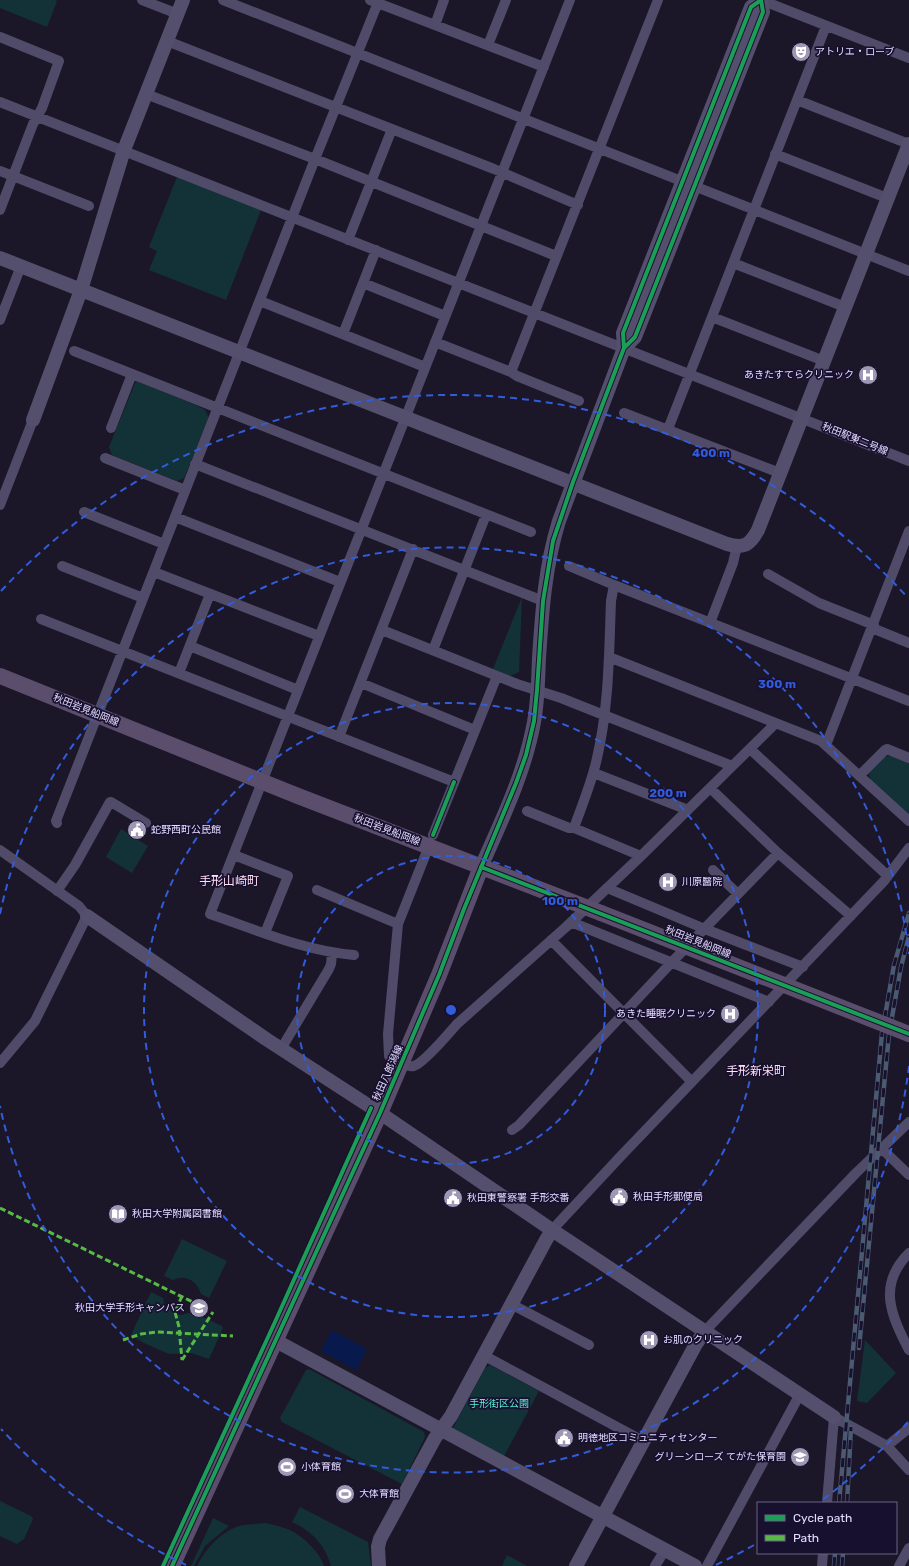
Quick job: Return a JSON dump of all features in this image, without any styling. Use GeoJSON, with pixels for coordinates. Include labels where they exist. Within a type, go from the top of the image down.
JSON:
{"type":"FeatureCollection","features":[{"type":"Feature","properties":{"kind":"main road","name":"秋田岩見船岡線"},"geometry":{"type":"LineString","coordinates":[[0,676],[263,781],[431,840],[481,867],[909,1034]]}},
{"type":"Feature","properties":{"kind":"main road","name":"秋田八郎潟線"},"geometry":{"type":"LineString","coordinates":[[172,1566],[380,1113],[439,975],[481,867]]}},
{"type":"Feature","properties":{"kind":"street"},"geometry":{"type":"LineString","coordinates":[[142,0],[178,14]]}},
{"type":"Feature","properties":{"kind":"street"},"geometry":{"type":"LineString","coordinates":[[0,504],[81,290],[124,150],[183,0]]}},
{"type":"Feature","properties":{"kind":"street"},"geometry":{"type":"LineString","coordinates":[[223,0],[909,271]]}},
{"type":"Feature","properties":{"kind":"street"},"geometry":{"type":"LineString","coordinates":[[435,25],[444,0]]}},
{"type":"Feature","properties":{"kind":"street"},"geometry":{"type":"LineString","coordinates":[[488,45],[506,0]]}},
{"type":"Feature","properties":{"kind":"street"},"geometry":{"type":"LineString","coordinates":[[354,955],[332,954],[288,942],[210,914],[570,0]]}},
{"type":"Feature","properties":{"kind":"street"},"geometry":{"type":"LineString","coordinates":[[511,372],[658,0]]}},
{"type":"Feature","properties":{"kind":"street"},"geometry":{"type":"LineString","coordinates":[[481,867],[508,805],[526,755],[534,721],[543,601],[553,540],[573,482],[624,348],[623,333],[688,184],[763,12],[761,0],[751,8],[688,184]]}},
{"type":"Feature","properties":{"kind":"street"},"geometry":{"type":"LineString","coordinates":[[761,0],[909,58]]}},
{"type":"Feature","properties":{"kind":"street"},"geometry":{"type":"LineString","coordinates":[[57,824],[56,821],[336,107],[376,1],[544,67]]}},
{"type":"Feature","properties":{"kind":"street"},"geometry":{"type":"LineString","coordinates":[[668,429],[826,26]]}},
{"type":"Feature","properties":{"kind":"street"},"geometry":{"type":"LineString","coordinates":[[0,37],[59,61],[0,210]]}},
{"type":"Feature","properties":{"kind":"street"},"geometry":{"type":"LineString","coordinates":[[167,41],[503,173],[578,205]]}},
{"type":"Feature","properties":{"kind":"street"},"geometry":{"type":"LineString","coordinates":[[146,94],[371,181],[556,256]]}},
{"type":"Feature","properties":{"kind":"street"},"geometry":{"type":"LineString","coordinates":[[0,258],[573,482],[727,544],[744,546],[755,536],[909,144],[797,100]]}},
{"type":"Feature","properties":{"kind":"street","name":"秋田駅東二号線"},"geometry":{"type":"LineString","coordinates":[[0,102],[909,460]]}},
{"type":"Feature","properties":{"kind":"street"},"geometry":{"type":"LineString","coordinates":[[348,240],[392,129]]}},
{"type":"Feature","properties":{"kind":"street"},"geometry":{"type":"LineString","coordinates":[[775,154],[888,198]]}},
{"type":"Feature","properties":{"kind":"street"},"geometry":{"type":"LineString","coordinates":[[0,171],[89,206]]}},
{"type":"Feature","properties":{"kind":"street"},"geometry":{"type":"LineString","coordinates":[[343,334],[376,250]]}},
{"type":"Feature","properties":{"kind":"street"},"geometry":{"type":"LineString","coordinates":[[733,263],[845,307]]}},
{"type":"Feature","properties":{"kind":"street"},"geometry":{"type":"LineString","coordinates":[[0,320],[21,266]]}},
{"type":"Feature","properties":{"kind":"street"},"geometry":{"type":"LineString","coordinates":[[363,283],[445,316]]}},
{"type":"Feature","properties":{"kind":"street"},"geometry":{"type":"LineString","coordinates":[[260,301],[425,367]]}},
{"type":"Feature","properties":{"kind":"street"},"geometry":{"type":"LineString","coordinates":[[712,317],[824,361]]}},
{"type":"Feature","properties":{"kind":"street"},"geometry":{"type":"LineString","coordinates":[[435,342],[579,401]]}},
{"type":"Feature","properties":{"kind":"street"},"geometry":{"type":"LineString","coordinates":[[74,351],[217,409],[531,532]]}},
{"type":"Feature","properties":{"kind":"street"},"geometry":{"type":"LineString","coordinates":[[111,428],[132,374]]}},
{"type":"Feature","properties":{"kind":"street"},"geometry":{"type":"LineString","coordinates":[[624,413],[780,473]]}},
{"type":"Feature","properties":{"kind":"street"},"geometry":{"type":"LineString","coordinates":[[105,458],[185,490]]}},
{"type":"Feature","properties":{"kind":"street"},"geometry":{"type":"LineString","coordinates":[[195,464],[361,528],[543,601]]}},
{"type":"Feature","properties":{"kind":"street"},"geometry":{"type":"LineString","coordinates":[[84,512],[164,544]]}},
{"type":"Feature","properties":{"kind":"street"},"geometry":{"type":"LineString","coordinates":[[432,650],[486,515]]}},
{"type":"Feature","properties":{"kind":"street"},"geometry":{"type":"LineString","coordinates":[[175,517],[340,582]]}},
{"type":"Feature","properties":{"kind":"street"},"geometry":{"type":"LineString","coordinates":[[826,745],[909,531]]}},
{"type":"Feature","properties":{"kind":"street"},"geometry":{"type":"LineString","coordinates":[[710,623],[733,563],[737,546]]}},
{"type":"Feature","properties":{"kind":"street"},"geometry":{"type":"LineString","coordinates":[[339,737],[413,549]]}},
{"type":"Feature","properties":{"kind":"street"},"geometry":{"type":"LineString","coordinates":[[62,566],[143,598]]}},
{"type":"Feature","properties":{"kind":"street"},"geometry":{"type":"LineString","coordinates":[[569,566],[909,701]]}},
{"type":"Feature","properties":{"kind":"street"},"geometry":{"type":"LineString","coordinates":[[154,572],[319,636]]}},
{"type":"Feature","properties":{"kind":"street"},"geometry":{"type":"LineString","coordinates":[[768,574],[819,603],[909,643]]}},
{"type":"Feature","properties":{"kind":"street"},"geometry":{"type":"LineString","coordinates":[[574,828],[594,773],[605,715],[611,601],[614,585]]}},
{"type":"Feature","properties":{"kind":"street"},"geometry":{"type":"LineString","coordinates":[[179,673],[210,594]]}},
{"type":"Feature","properties":{"kind":"street"},"geometry":{"type":"LineString","coordinates":[[42,619],[454,782]]}},
{"type":"Feature","properties":{"kind":"street"},"geometry":{"type":"LineString","coordinates":[[382,630],[496,676],[605,715],[732,766]]}},
{"type":"Feature","properties":{"kind":"street"},"geometry":{"type":"LineString","coordinates":[[190,646],[298,690]]}},
{"type":"Feature","properties":{"kind":"street"},"geometry":{"type":"LineString","coordinates":[[609,657],[813,738],[826,745],[909,821]]}},
{"type":"Feature","properties":{"kind":"street"},"geometry":{"type":"LineString","coordinates":[[496,676],[398,924],[388,1034],[389,1056],[400,1066],[409,1066],[419,1063],[448,1035],[457,1024],[571,922],[594,910],[607,888],[776,723]]}},
{"type":"Feature","properties":{"kind":"street"},"geometry":{"type":"LineString","coordinates":[[361,683],[475,730]]}},
{"type":"Feature","properties":{"kind":"street"},"geometry":{"type":"LineString","coordinates":[[750,749],[888,876]]}},
{"type":"Feature","properties":{"kind":"street"},"geometry":{"type":"LineString","coordinates":[[859,776],[887,749],[909,758]]}},
{"type":"Feature","properties":{"kind":"street"},"geometry":{"type":"LineString","coordinates":[[594,773],[688,810]]}},
{"type":"Feature","properties":{"kind":"street"},"geometry":{"type":"LineString","coordinates":[[710,788],[778,853],[851,916]]}},
{"type":"Feature","properties":{"kind":"street"},"geometry":{"type":"LineString","coordinates":[[57,891],[75,865],[110,802],[146,823]]}},
{"type":"Feature","properties":{"kind":"street"},"geometry":{"type":"LineString","coordinates":[[527,811],[569,828],[574,828],[641,856]]}},
{"type":"Feature","properties":{"kind":"street"},"geometry":{"type":"LineString","coordinates":[[380,1566],[378,1547],[380,1539],[435,1438],[451,1416],[552,1230],[851,916],[888,876],[909,848]]}},
{"type":"Feature","properties":{"kind":"street"},"geometry":{"type":"LineString","coordinates":[[0,850],[79,906],[87,916],[281,1049],[380,1113],[552,1230],[834,1417],[887,1446],[909,1470]]}},
{"type":"Feature","properties":{"kind":"street"},"geometry":{"type":"LineString","coordinates":[[512,1130],[519,1125],[671,963],[778,853]]}},
{"type":"Feature","properties":{"kind":"street"},"geometry":{"type":"LineString","coordinates":[[234,854],[288,876],[265,933]]}},
{"type":"Feature","properties":{"kind":"street"},"geometry":{"type":"LineString","coordinates":[[713,870],[738,894]]}},
{"type":"Feature","properties":{"kind":"street"},"geometry":{"type":"LineString","coordinates":[[607,888],[705,929],[803,967]]}},
{"type":"Feature","properties":{"kind":"street"},"geometry":{"type":"LineString","coordinates":[[316,890],[398,924]]}},
{"type":"Feature","properties":{"kind":"street"},"geometry":{"type":"LineString","coordinates":[[0,1064],[35,1021],[87,916]]}},
{"type":"Feature","properties":{"kind":"street"},"geometry":{"type":"LineString","coordinates":[[571,922],[769,1002]]}},
{"type":"Feature","properties":{"kind":"street"},"geometry":{"type":"LineString","coordinates":[[551,940],[692,1082]]}},
{"type":"Feature","properties":{"kind":"street"},"geometry":{"type":"LineString","coordinates":[[281,1049],[329,969],[332,954]]}},
{"type":"Feature","properties":{"kind":"street"},"geometry":{"type":"LineString","coordinates":[[576,1566],[696,1344],[706,1331],[856,1173],[909,1122]]}},
{"type":"Feature","properties":{"kind":"street"},"geometry":{"type":"LineString","coordinates":[[882,1149],[909,1175]]}},
{"type":"Feature","properties":{"kind":"street"},"geometry":{"type":"LineString","coordinates":[[909,1253],[903,1259],[890,1284],[889,1296],[893,1316],[909,1350]]}},
{"type":"Feature","properties":{"kind":"street"},"geometry":{"type":"LineString","coordinates":[[511,1304],[589,1345]]}},
{"type":"Feature","properties":{"kind":"street"},"geometry":{"type":"LineString","coordinates":[[276,1341],[441,1431],[695,1566]]}},
{"type":"Feature","properties":{"kind":"street"},"geometry":{"type":"LineString","coordinates":[[483,1356],[643,1441]]}},
{"type":"Feature","properties":{"kind":"street"},"geometry":{"type":"LineString","coordinates":[[707,1566],[800,1394]]}},
{"type":"Feature","properties":{"kind":"street"},"geometry":{"type":"LineString","coordinates":[[827,1502],[834,1417]]}},
{"type":"Feature","properties":{"kind":"street"},"geometry":{"type":"LineString","coordinates":[[887,1446],[909,1428]]}},
{"type":"Feature","properties":{"kind":"street"},"geometry":{"type":"LineString","coordinates":[[899,1566],[909,1548]]}},
{"type":"Feature","properties":{"kind":"street"},"geometry":{"type":"LineString","coordinates":[[655,1566],[664,1550]]}},
{"type":"Feature","properties":{"kind":"street"},"geometry":{"type":"LineString","coordinates":[[822,1566],[823,1554]]}},
{"type":"Feature","properties":{"kind":"green space"},"geometry":{"type":"Polygon","coordinates":[[[0,0],[57,1],[47,27],[0,8],[0,0]]]}},
{"type":"Feature","properties":{"kind":"green space"},"geometry":{"type":"Polygon","coordinates":[[[177,177],[261,210],[226,300],[149,270],[157,251],[149,247],[177,177]]]}},
{"type":"Feature","properties":{"kind":"green space"},"geometry":{"type":"Polygon","coordinates":[[[136,381],[198,406],[205,410],[209,418],[184,478],[177,481],[112,455],[109,447],[136,381]]]}},
{"type":"Feature","properties":{"kind":"green space"},"geometry":{"type":"Polygon","coordinates":[[[522,597],[519,672],[510,676],[493,669],[522,597]]]}},
{"type":"Feature","properties":{"kind":"green space"},"geometry":{"type":"Polygon","coordinates":[[[892,755],[909,762],[909,816],[870,780],[869,772],[884,757],[892,755]]]}},
{"type":"Feature","properties":{"kind":"green space"},"geometry":{"type":"Polygon","coordinates":[[[121,829],[148,846],[132,873],[106,857],[121,829]]]}},
{"type":"Feature","properties":{"kind":"green space"},"geometry":{"type":"Polygon","coordinates":[[[182,1239],[227,1261],[209,1298],[201,1294],[197,1285],[187,1278],[178,1278],[173,1280],[164,1276],[182,1239]]]}},
{"type":"Feature","properties":{"kind":"green space"},"geometry":{"type":"Polygon","coordinates":[[[151,1292],[163,1298],[165,1306],[175,1314],[181,1315],[192,1312],[222,1326],[223,1328],[209,1359],[191,1353],[169,1354],[144,1343],[131,1335],[151,1292]]]}},
{"type":"Feature","properties":{"kind":"green space"},"geometry":{"type":"Polygon","coordinates":[[[865,1340],[896,1373],[867,1403],[857,1401],[865,1340]]]}},
{"type":"Feature","properties":{"kind":"green space","name":"手形街区公園"},"geometry":{"type":"Polygon","coordinates":[[[490,1365],[539,1391],[503,1458],[452,1430],[485,1368],[490,1365]]]}},
{"type":"Feature","properties":{"kind":"green space"},"geometry":{"type":"Polygon","coordinates":[[[309,1369],[424,1432],[425,1437],[402,1484],[282,1422],[280,1418],[306,1370],[309,1369]]]}},
{"type":"Feature","properties":{"kind":"green space"},"geometry":{"type":"Polygon","coordinates":[[[0,1501],[31,1516],[33,1519],[24,1539],[17,1544],[0,1536],[0,1501]]]}},
{"type":"Feature","properties":{"kind":"green space"},"geometry":{"type":"Polygon","coordinates":[[[300,1507],[368,1542],[371,1566],[331,1566],[321,1545],[312,1534],[292,1522],[300,1507]]]}},
{"type":"Feature","properties":{"kind":"green space"},"geometry":{"type":"Polygon","coordinates":[[[213,1518],[229,1526],[205,1546],[194,1566],[191,1566],[213,1518]]]}},
{"type":"Feature","properties":{"kind":"green space"},"geometry":{"type":"Polygon","coordinates":[[[266,1523],[292,1531],[304,1539],[314,1549],[324,1566],[197,1566],[210,1546],[228,1531],[243,1525],[266,1523]]]}},
{"type":"Feature","properties":{"kind":"green space"},"geometry":{"type":"Polygon","coordinates":[[[507,1555],[527,1566],[502,1566],[507,1555]]]}},
{"type":"Feature","properties":{"kind":"shaded area"},"geometry":{"type":"Polygon","coordinates":[[[332,1330],[367,1349],[356,1370],[321,1351],[332,1330]]]}},
{"type":"Feature","properties":{"kind":"railway"},"geometry":{"type":"LineString","coordinates":[[839,1502],[882,1033],[894,965],[909,913]]}},
{"type":"Feature","properties":{"kind":"railway"},"geometry":{"type":"LineString","coordinates":[[859,1348],[889,1034],[901,967],[909,936]]}},
{"type":"Feature","properties":{"kind":"railway"},"geometry":{"type":"LineString","coordinates":[[847,1502],[851,1427]]}},
{"type":"Feature","properties":{"kind":"railway"},"geometry":{"type":"LineString","coordinates":[[834,1566],[835,1554]]}},
{"type":"Feature","properties":{"kind":"railway"},"geometry":{"type":"LineString","coordinates":[[842,1566],[843,1554]]}},
{"type":"Feature","properties":{"kind":"marked path"},"geometry":{"type":"LineString","coordinates":[[0,1208],[205,1308]]}},
{"type":"Feature","properties":{"kind":"marked path"},"geometry":{"type":"LineString","coordinates":[[182,1296],[175,1312],[179,1327],[182,1360]]}},
{"type":"Feature","properties":{"kind":"marked path"},"geometry":{"type":"LineString","coordinates":[[182,1360],[213,1312]]}},
{"type":"Feature","properties":{"kind":"marked path"},"geometry":{"type":"LineString","coordinates":[[123,1340],[141,1334],[157,1332],[233,1336]]}},
{"type":"Feature","properties":{"kind":"cycle path"},"geometry":{"type":"LineString","coordinates":[[172,1566],[380,1113],[439,975],[464,909],[516,783],[526,755],[534,721],[543,601],[553,541],[573,482],[624,348],[635,337],[763,12],[761,0],[751,7],[623,333],[624,348]]}},
{"type":"Feature","properties":{"kind":"cycle path"},"geometry":{"type":"LineString","coordinates":[[433,835],[454,782]]}},
{"type":"Feature","properties":{"kind":"cycle path"},"geometry":{"type":"LineString","coordinates":[[481,867],[909,1034]]}},
{"type":"Feature","properties":{"kind":"cycle path"},"geometry":{"type":"LineString","coordinates":[[163,1566],[371,1108]]}},
{"type":"Feature","properties":{"kind":"place","name":"アトリエ・ローブ"},"geometry":{"type":"Point","coordinates":[801,52]}},
{"type":"Feature","properties":{"kind":"place","name":"あきたすてらクリニック"},"geometry":{"type":"Point","coordinates":[868,375]}},
{"type":"Feature","properties":{"kind":"place","name":"蛇野西町公民館"},"geometry":{"type":"Point","coordinates":[137,830]}},
{"type":"Feature","properties":{"kind":"place","name":"川原醫院"},"geometry":{"type":"Point","coordinates":[668,882]}},
{"type":"Feature","properties":{"kind":"place","name":"あきた睡眠クリニック"},"geometry":{"type":"Point","coordinates":[730,1014]}},
{"type":"Feature","properties":{"kind":"place","name":"秋田手形郵便局"},"geometry":{"type":"Point","coordinates":[619,1197]}},
{"type":"Feature","properties":{"kind":"place","name":"秋田東警察署 手形交番"},"geometry":{"type":"Point","coordinates":[453,1198]}},
{"type":"Feature","properties":{"kind":"place","name":"秋田大学附属図書館"},"geometry":{"type":"Point","coordinates":[118,1214]}},
{"type":"Feature","properties":{"kind":"place","name":"秋田大学手形キャンパス"},"geometry":{"type":"Point","coordinates":[199,1308]}},
{"type":"Feature","properties":{"kind":"place","name":"お肌のクリニック"},"geometry":{"type":"Point","coordinates":[649,1340]}},
{"type":"Feature","properties":{"kind":"place","name":"明徳地区コミュニティセンター"},"geometry":{"type":"Point","coordinates":[564,1438]}},
{"type":"Feature","properties":{"kind":"place","name":"グリーンローズ てがた保育園"},"geometry":{"type":"Point","coordinates":[800,1457]}},
{"type":"Feature","properties":{"kind":"place","name":"小体育館"},"geometry":{"type":"Point","coordinates":[287,1467]}},
{"type":"Feature","properties":{"kind":"place","name":"大体育館"},"geometry":{"type":"Point","coordinates":[345,1494]}},
{"type":"Feature","properties":{"kind":"district","name":"手形山崎町"},"geometry":{"type":"Point","coordinates":[229,881]}},
{"type":"Feature","properties":{"kind":"district","name":"手形新栄町"},"geometry":{"type":"Point","coordinates":[756,1071]}}]}
